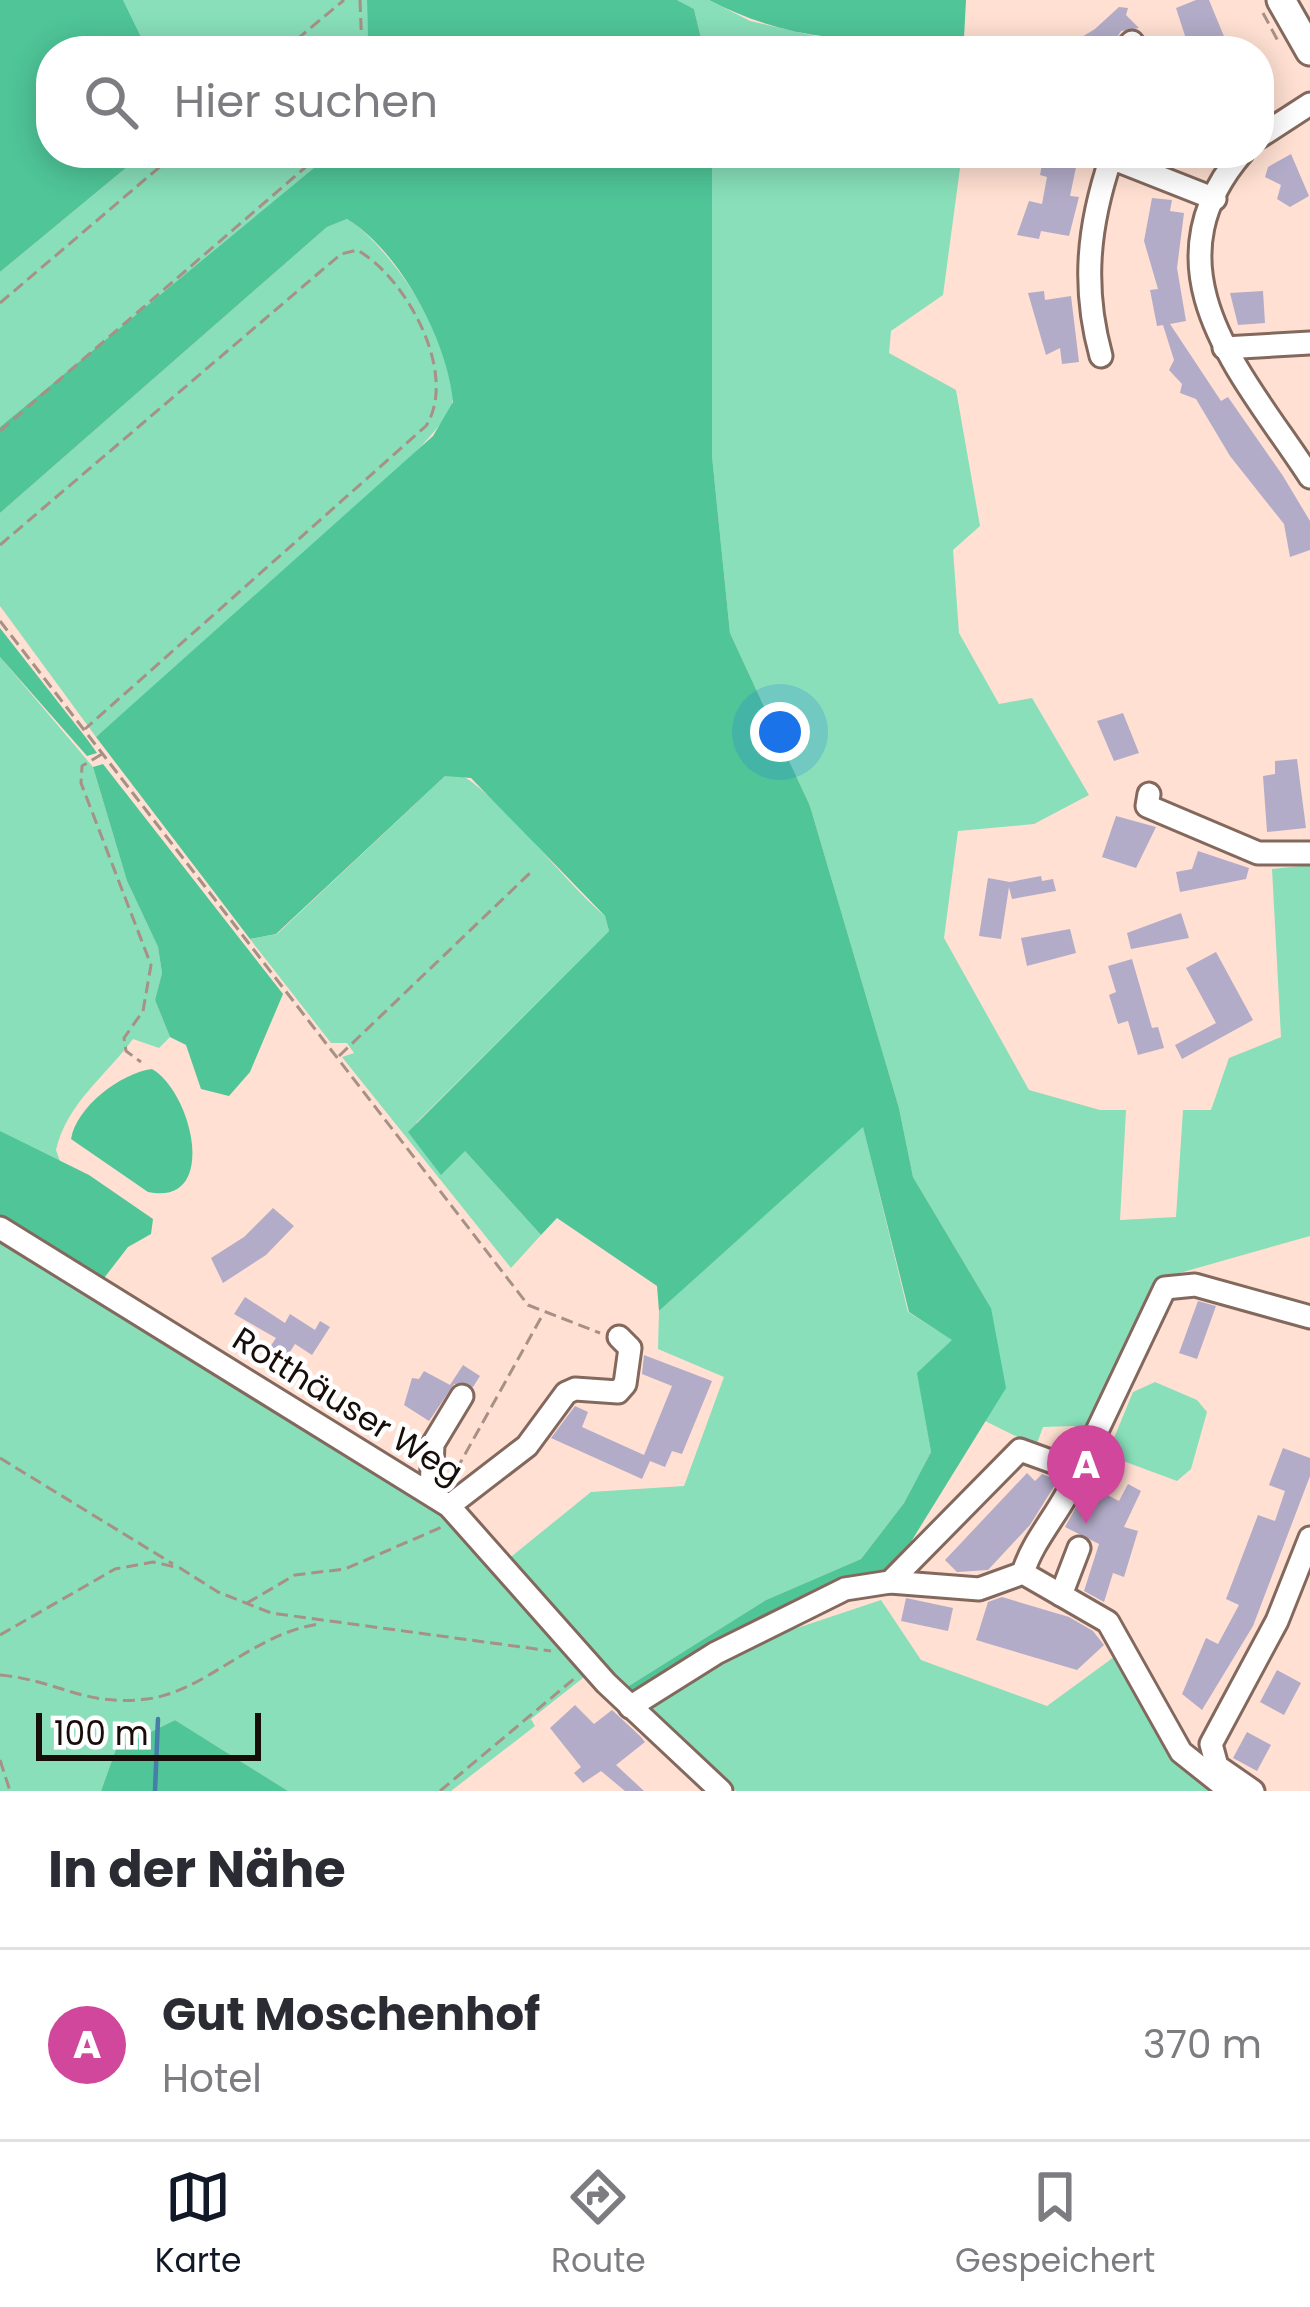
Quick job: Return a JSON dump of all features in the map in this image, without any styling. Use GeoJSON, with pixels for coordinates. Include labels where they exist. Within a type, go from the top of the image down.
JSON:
{"type":"FeatureCollection","features":[{"type":"Feature","properties":{"kind":"main road"},"geometry":{"type":"LineString","coordinates":[[1281,0],[1310,51]]}},
{"type":"Feature","properties":{"kind":"street"},"geometry":{"type":"LineString","coordinates":[[1274,127],[1310,104]]}},
{"type":"Feature","properties":{"kind":"street"},"geometry":{"type":"LineString","coordinates":[[1101,356],[1089,305],[1089,251],[1107,168]]}},
{"type":"Feature","properties":{"kind":"street"},"geometry":{"type":"LineString","coordinates":[[1140,168],[1215,199]]}},
{"type":"Feature","properties":{"kind":"street"},"geometry":{"type":"LineString","coordinates":[[1234,168],[1205,224],[1200,267],[1208,312],[1227,352],[1310,477]]}},
{"type":"Feature","properties":{"kind":"street"},"geometry":{"type":"LineString","coordinates":[[1227,352],[1310,343]]}},
{"type":"Feature","properties":{"kind":"street"},"geometry":{"type":"LineString","coordinates":[[1227,352],[1283,356]]}},
{"type":"Feature","properties":{"kind":"street"},"geometry":{"type":"LineString","coordinates":[[1149,794],[1148,806],[1258,853],[1308,853]]}},
{"type":"Feature","properties":{"kind":"street","name":"Rotthäuser Weg"},"geometry":{"type":"LineString","coordinates":[[0,1228],[431,1491],[630,1707],[721,1791]]}},
{"type":"Feature","properties":{"kind":"street"},"geometry":{"type":"LineString","coordinates":[[1023,1573],[1028,1554],[1064,1507],[1166,1288],[1181,1283],[1310,1317]]}},
{"type":"Feature","properties":{"kind":"street"},"geometry":{"type":"LineString","coordinates":[[455,1512],[471,1488],[527,1446],[566,1394],[618,1392],[625,1384],[630,1348],[619,1336]]}},
{"type":"Feature","properties":{"kind":"street"},"geometry":{"type":"LineString","coordinates":[[431,1491],[433,1444],[463,1396]]}},
{"type":"Feature","properties":{"kind":"street"},"geometry":{"type":"LineString","coordinates":[[890,1582],[1019,1450],[1078,1471]]}},
{"type":"Feature","properties":{"kind":"street"},"geometry":{"type":"LineString","coordinates":[[1253,1791],[1217,1766],[1211,1744],[1277,1621],[1310,1538]]}},
{"type":"Feature","properties":{"kind":"street"},"geometry":{"type":"LineString","coordinates":[[1061,1595],[1078,1548]]}},
{"type":"Feature","properties":{"kind":"street"},"geometry":{"type":"LineString","coordinates":[[630,1707],[716,1653],[849,1587],[890,1582],[979,1589],[1023,1573]]}},
{"type":"Feature","properties":{"kind":"street"},"geometry":{"type":"LineString","coordinates":[[1023,1573],[1108,1622],[1181,1752],[1230,1791]]}},
{"type":"Feature","properties":{"kind":"path"},"geometry":{"type":"LineString","coordinates":[[301,36],[344,0]]}},
{"type":"Feature","properties":{"kind":"path"},"geometry":{"type":"LineString","coordinates":[[360,0],[361,36]]}},
{"type":"Feature","properties":{"kind":"path"},"geometry":{"type":"LineString","coordinates":[[0,303],[158,168]]}},
{"type":"Feature","properties":{"kind":"path"},"geometry":{"type":"LineString","coordinates":[[0,431],[305,168]]}},
{"type":"Feature","properties":{"kind":"path"},"geometry":{"type":"LineString","coordinates":[[0,545],[340,254],[357,250],[373,261],[430,344],[440,380],[436,410],[426,426],[85,729]]}},
{"type":"Feature","properties":{"kind":"path"},"geometry":{"type":"LineString","coordinates":[[0,621],[528,1305],[543,1315],[619,1336]]}},
{"type":"Feature","properties":{"kind":"path"},"geometry":{"type":"LineString","coordinates":[[104,753],[82,766],[81,783],[151,965],[143,1011],[124,1037],[126,1051],[141,1062]]}},
{"type":"Feature","properties":{"kind":"path"},"geometry":{"type":"LineString","coordinates":[[337,1058],[531,872]]}},
{"type":"Feature","properties":{"kind":"path"},"geometry":{"type":"LineString","coordinates":[[471,1488],[459,1466],[543,1315]]}},
{"type":"Feature","properties":{"kind":"path"},"geometry":{"type":"LineString","coordinates":[[0,1458],[246,1603],[326,1623],[586,1661]]}},
{"type":"Feature","properties":{"kind":"path"},"geometry":{"type":"LineString","coordinates":[[246,1603],[295,1575],[345,1569],[455,1512]]}},
{"type":"Feature","properties":{"kind":"path"},"geometry":{"type":"LineString","coordinates":[[0,1635],[115,1569],[153,1562],[180,1568]]}},
{"type":"Feature","properties":{"kind":"path"},"geometry":{"type":"LineString","coordinates":[[0,1675],[31,1679],[79,1698],[152,1699],[198,1679],[253,1644],[326,1623]]}},
{"type":"Feature","properties":{"kind":"path"},"geometry":{"type":"LineString","coordinates":[[440,1791],[586,1661]]}},
{"type":"Feature","properties":{"kind":"path"},"geometry":{"type":"LineString","coordinates":[[0,1760],[10,1791]]}},
{"type":"Feature","properties":{"kind":"green space"},"geometry":{"type":"Polygon","coordinates":[[[0,0],[123,0],[141,36],[36,36],[36,168],[126,168],[0,272],[0,0]]]}},
{"type":"Feature","properties":{"kind":"green space"},"geometry":{"type":"Polygon","coordinates":[[[123,0],[367,0],[368,36],[141,36],[123,0]]]}},
{"type":"Feature","properties":{"kind":"green space"},"geometry":{"type":"Polygon","coordinates":[[[367,0],[677,0],[694,9],[700,36],[368,36],[367,0]]]}},
{"type":"Feature","properties":{"kind":"green space"},"geometry":{"type":"Polygon","coordinates":[[[677,0],[709,0],[750,21],[815,36],[700,36],[694,9],[677,0]]]}},
{"type":"Feature","properties":{"kind":"green space"},"geometry":{"type":"Polygon","coordinates":[[[709,0],[966,0],[964,36],[825,36],[741,15],[709,0]]]}},
{"type":"Feature","properties":{"kind":"green space"},"geometry":{"type":"Polygon","coordinates":[[[126,168],[314,168],[0,427],[0,272],[126,168]]]}},
{"type":"Feature","properties":{"kind":"green space"},"geometry":{"type":"Polygon","coordinates":[[[314,168],[712,168],[712,456],[730,633],[810,806],[899,1108],[913,1177],[991,1308],[1006,1388],[896,1566],[854,1580],[635,1696],[624,1689],[766,1600],[861,1559],[904,1503],[931,1452],[917,1373],[952,1340],[909,1312],[863,1127],[659,1311],[657,1286],[557,1218],[541,1235],[465,1151],[441,1175],[408,1132],[609,931],[605,916],[471,778],[445,776],[276,934],[250,939],[96,737],[433,436],[453,402],[449,378],[431,326],[403,275],[347,219],[327,227],[0,513],[0,427],[314,168]]]}},
{"type":"Feature","properties":{"kind":"green space"},"geometry":{"type":"Polygon","coordinates":[[[712,168],[960,168],[943,295],[891,331],[889,353],[956,390],[980,526],[953,550],[959,633],[999,704],[1032,698],[1089,795],[1034,824],[958,831],[944,938],[1029,1090],[1100,1110],[1126,1110],[1120,1220],[1176,1217],[1183,1110],[1211,1110],[1229,1058],[1281,1037],[1272,869],[1310,865],[1310,1236],[1162,1278],[1090,1437],[1074,1426],[1043,1427],[1036,1446],[983,1420],[991,1308],[913,1177],[899,1108],[810,806],[730,633],[712,456],[712,168]]]}},
{"type":"Feature","properties":{"kind":"green space"},"geometry":{"type":"Polygon","coordinates":[[[347,219],[383,251],[435,330],[452,382],[452,404],[436,429],[349,516],[96,737],[0,606],[0,513],[327,227],[347,219]]]}},
{"type":"Feature","properties":{"kind":"green space"},"geometry":{"type":"Polygon","coordinates":[[[0,628],[97,753],[87,756],[0,657],[0,628]]]}},
{"type":"Feature","properties":{"kind":"green space"},"geometry":{"type":"Polygon","coordinates":[[[0,657],[93,767],[127,881],[158,947],[162,973],[155,1000],[170,1037],[159,1048],[133,1039],[88,1091],[61,1133],[56,1150],[61,1164],[0,1131],[0,657]]]}},
{"type":"Feature","properties":{"kind":"green space"},"geometry":{"type":"Polygon","coordinates":[[[103,764],[283,994],[250,1072],[229,1096],[201,1089],[186,1045],[170,1037],[155,1000],[162,973],[158,947],[127,881],[93,767],[103,764]]]}},
{"type":"Feature","properties":{"kind":"green space"},"geometry":{"type":"Polygon","coordinates":[[[457,774],[508,815],[605,916],[609,931],[416,1123],[465,1151],[541,1235],[511,1268],[342,1057],[354,1053],[347,1043],[331,1043],[250,939],[277,934],[445,776],[457,774]]]}},
{"type":"Feature","properties":{"kind":"green space"},"geometry":{"type":"Polygon","coordinates":[[[152,1069],[179,1100],[192,1145],[184,1182],[170,1192],[148,1192],[71,1139],[81,1115],[102,1094],[127,1077],[152,1069]]]}},
{"type":"Feature","properties":{"kind":"green space"},"geometry":{"type":"Polygon","coordinates":[[[863,1126],[908,1312],[953,1340],[918,1373],[931,1452],[904,1503],[861,1559],[766,1600],[624,1689],[507,1560],[591,1492],[684,1486],[724,1377],[658,1349],[659,1311],[863,1126]]]}},
{"type":"Feature","properties":{"kind":"green space"},"geometry":{"type":"Polygon","coordinates":[[[0,1131],[89,1175],[153,1219],[151,1234],[128,1247],[101,1282],[0,1218],[0,1131]]]}},
{"type":"Feature","properties":{"kind":"green space"},"geometry":{"type":"Polygon","coordinates":[[[0,1239],[445,1513],[588,1674],[531,1719],[535,1726],[451,1791],[288,1791],[175,1720],[116,1749],[101,1791],[0,1791],[0,1239]]]}},
{"type":"Feature","properties":{"kind":"green space"},"geometry":{"type":"Polygon","coordinates":[[[1155,1382],[1197,1400],[1207,1412],[1191,1469],[1177,1481],[1107,1455],[1133,1392],[1155,1382]]]}},
{"type":"Feature","properties":{"kind":"green space"},"geometry":{"type":"Polygon","coordinates":[[[881,1600],[921,1660],[1047,1706],[1114,1657],[1189,1775],[1213,1791],[736,1791],[686,1740],[649,1716],[654,1702],[731,1650],[881,1600]]]}},
{"type":"Feature","properties":{"kind":"green space"},"geometry":{"type":"Polygon","coordinates":[[[175,1720],[288,1791],[101,1791],[116,1749],[175,1720]]]}},
{"type":"Feature","properties":{"kind":"building"},"geometry":{"type":"Polygon","coordinates":[[[1209,0],[1224,36],[1185,36],[1176,8],[1209,0]]]}},
{"type":"Feature","properties":{"kind":"building"},"geometry":{"type":"Polygon","coordinates":[[[1119,7],[1128,8],[1126,15],[1139,28],[1118,36],[1083,36],[1119,7]]]}},
{"type":"Feature","properties":{"kind":"building"},"geometry":{"type":"Polygon","coordinates":[[[1291,154],[1309,196],[1290,207],[1277,199],[1281,185],[1265,177],[1274,164],[1291,154]]]}},
{"type":"Feature","properties":{"kind":"building"},"geometry":{"type":"Polygon","coordinates":[[[1041,168],[1076,168],[1070,196],[1079,197],[1069,236],[1041,231],[1039,239],[1017,235],[1029,201],[1042,204],[1047,177],[1040,175],[1041,168]]]}},
{"type":"Feature","properties":{"kind":"building"},"geometry":{"type":"Polygon","coordinates":[[[1152,198],[1172,200],[1170,211],[1184,213],[1177,268],[1186,321],[1170,324],[1221,401],[1228,397],[1283,476],[1310,521],[1310,550],[1290,557],[1284,524],[1230,456],[1196,399],[1180,393],[1182,384],[1169,370],[1174,360],[1163,325],[1157,326],[1150,290],[1158,289],[1144,241],[1152,198]]]}},
{"type":"Feature","properties":{"kind":"building"},"geometry":{"type":"Polygon","coordinates":[[[1044,291],[1045,300],[1071,296],[1079,362],[1062,364],[1060,348],[1046,355],[1028,293],[1044,291]]]}},
{"type":"Feature","properties":{"kind":"building"},"geometry":{"type":"Polygon","coordinates":[[[1263,291],[1265,323],[1238,325],[1230,293],[1263,291]]]}},
{"type":"Feature","properties":{"kind":"building"},"geometry":{"type":"Polygon","coordinates":[[[1123,713],[1139,753],[1114,761],[1097,721],[1123,713]]]}},
{"type":"Feature","properties":{"kind":"building"},"geometry":{"type":"Polygon","coordinates":[[[1297,759],[1306,828],[1267,832],[1263,776],[1275,774],[1275,761],[1297,759]]]}},
{"type":"Feature","properties":{"kind":"building"},"geometry":{"type":"Polygon","coordinates":[[[1116,816],[1156,827],[1136,868],[1102,857],[1116,816]]]}},
{"type":"Feature","properties":{"kind":"building"},"geometry":{"type":"Polygon","coordinates":[[[1198,851],[1249,868],[1246,879],[1180,892],[1176,872],[1192,869],[1198,851]]]}},
{"type":"Feature","properties":{"kind":"building"},"geometry":{"type":"Polygon","coordinates":[[[1041,876],[1042,881],[1053,879],[1056,891],[1012,899],[1009,887],[1001,939],[979,936],[988,878],[1010,882],[1041,876]]]}},
{"type":"Feature","properties":{"kind":"building"},"geometry":{"type":"Polygon","coordinates":[[[1181,913],[1189,938],[1131,949],[1127,933],[1181,913]]]}},
{"type":"Feature","properties":{"kind":"building"},"geometry":{"type":"Polygon","coordinates":[[[1070,929],[1076,953],[1027,966],[1021,938],[1070,929]]]}},
{"type":"Feature","properties":{"kind":"building"},"geometry":{"type":"Polygon","coordinates":[[[1216,952],[1253,1020],[1182,1059],[1175,1045],[1216,1023],[1186,968],[1216,952]]]}},
{"type":"Feature","properties":{"kind":"building"},"geometry":{"type":"Polygon","coordinates":[[[1132,959],[1152,1028],[1158,1027],[1164,1048],[1138,1055],[1128,1021],[1118,1024],[1109,995],[1116,992],[1108,966],[1132,959]]]}},
{"type":"Feature","properties":{"kind":"building"},"geometry":{"type":"Polygon","coordinates":[[[273,1208],[294,1226],[266,1255],[223,1283],[211,1258],[244,1237],[273,1208]]]}},
{"type":"Feature","properties":{"kind":"building"},"geometry":{"type":"Polygon","coordinates":[[[245,1297],[285,1323],[290,1314],[315,1330],[320,1321],[330,1327],[312,1355],[295,1344],[286,1358],[270,1347],[276,1338],[234,1314],[245,1297]]]}},
{"type":"Feature","properties":{"kind":"building"},"geometry":{"type":"Polygon","coordinates":[[[1198,1301],[1216,1306],[1197,1359],[1179,1353],[1198,1301]]]}},
{"type":"Feature","properties":{"kind":"building"},"geometry":{"type":"Polygon","coordinates":[[[644,1355],[712,1381],[682,1454],[672,1451],[665,1467],[650,1461],[642,1479],[551,1438],[575,1406],[588,1412],[582,1427],[644,1455],[672,1386],[642,1374],[644,1355]]]}},
{"type":"Feature","properties":{"kind":"building"},"geometry":{"type":"Polygon","coordinates":[[[463,1365],[480,1376],[473,1387],[454,1384],[429,1421],[404,1405],[412,1378],[419,1379],[424,1371],[450,1385],[463,1365]]]}},
{"type":"Feature","properties":{"kind":"building"},"geometry":{"type":"Polygon","coordinates":[[[1283,1448],[1310,1458],[1310,1476],[1253,1626],[1202,1710],[1182,1694],[1206,1638],[1218,1644],[1239,1605],[1226,1599],[1258,1515],[1275,1521],[1285,1491],[1269,1485],[1283,1448]]]}},
{"type":"Feature","properties":{"kind":"building"},"geometry":{"type":"Polygon","coordinates":[[[1027,1473],[1035,1481],[1042,1474],[1058,1480],[1030,1525],[988,1570],[957,1572],[945,1560],[1027,1473]]]}},
{"type":"Feature","properties":{"kind":"building"},"geometry":{"type":"Polygon","coordinates":[[[1128,1484],[1141,1491],[1124,1527],[1138,1531],[1124,1577],[1113,1573],[1104,1602],[1084,1591],[1099,1544],[1065,1527],[1088,1485],[1119,1501],[1128,1484]]]}},
{"type":"Feature","properties":{"kind":"building"},"geometry":{"type":"Polygon","coordinates":[[[1002,1597],[1069,1617],[1093,1631],[1104,1645],[1077,1670],[976,1640],[988,1602],[1002,1597]]]}},
{"type":"Feature","properties":{"kind":"building"},"geometry":{"type":"Polygon","coordinates":[[[906,1598],[953,1608],[948,1631],[901,1621],[906,1598]]]}},
{"type":"Feature","properties":{"kind":"building"},"geometry":{"type":"Polygon","coordinates":[[[1277,1670],[1301,1683],[1284,1715],[1260,1702],[1277,1670]]]}},
{"type":"Feature","properties":{"kind":"building"},"geometry":{"type":"Polygon","coordinates":[[[575,1705],[594,1724],[612,1710],[645,1742],[616,1765],[644,1791],[625,1791],[601,1771],[583,1783],[574,1773],[581,1767],[550,1728],[575,1705]]]}},
{"type":"Feature","properties":{"kind":"building"},"geometry":{"type":"Polygon","coordinates":[[[1247,1732],[1271,1745],[1257,1771],[1233,1758],[1247,1732]]]}},
{"type":"Feature","properties":{"kind":"waterway"},"geometry":{"type":"LineString","coordinates":[[155,1791],[158,1719]]}},
{"type":"Feature","properties":{"kind":"place","name":"Gut Moschenhof"},"geometry":{"type":"Point","coordinates":[1086,1524]}}]}
